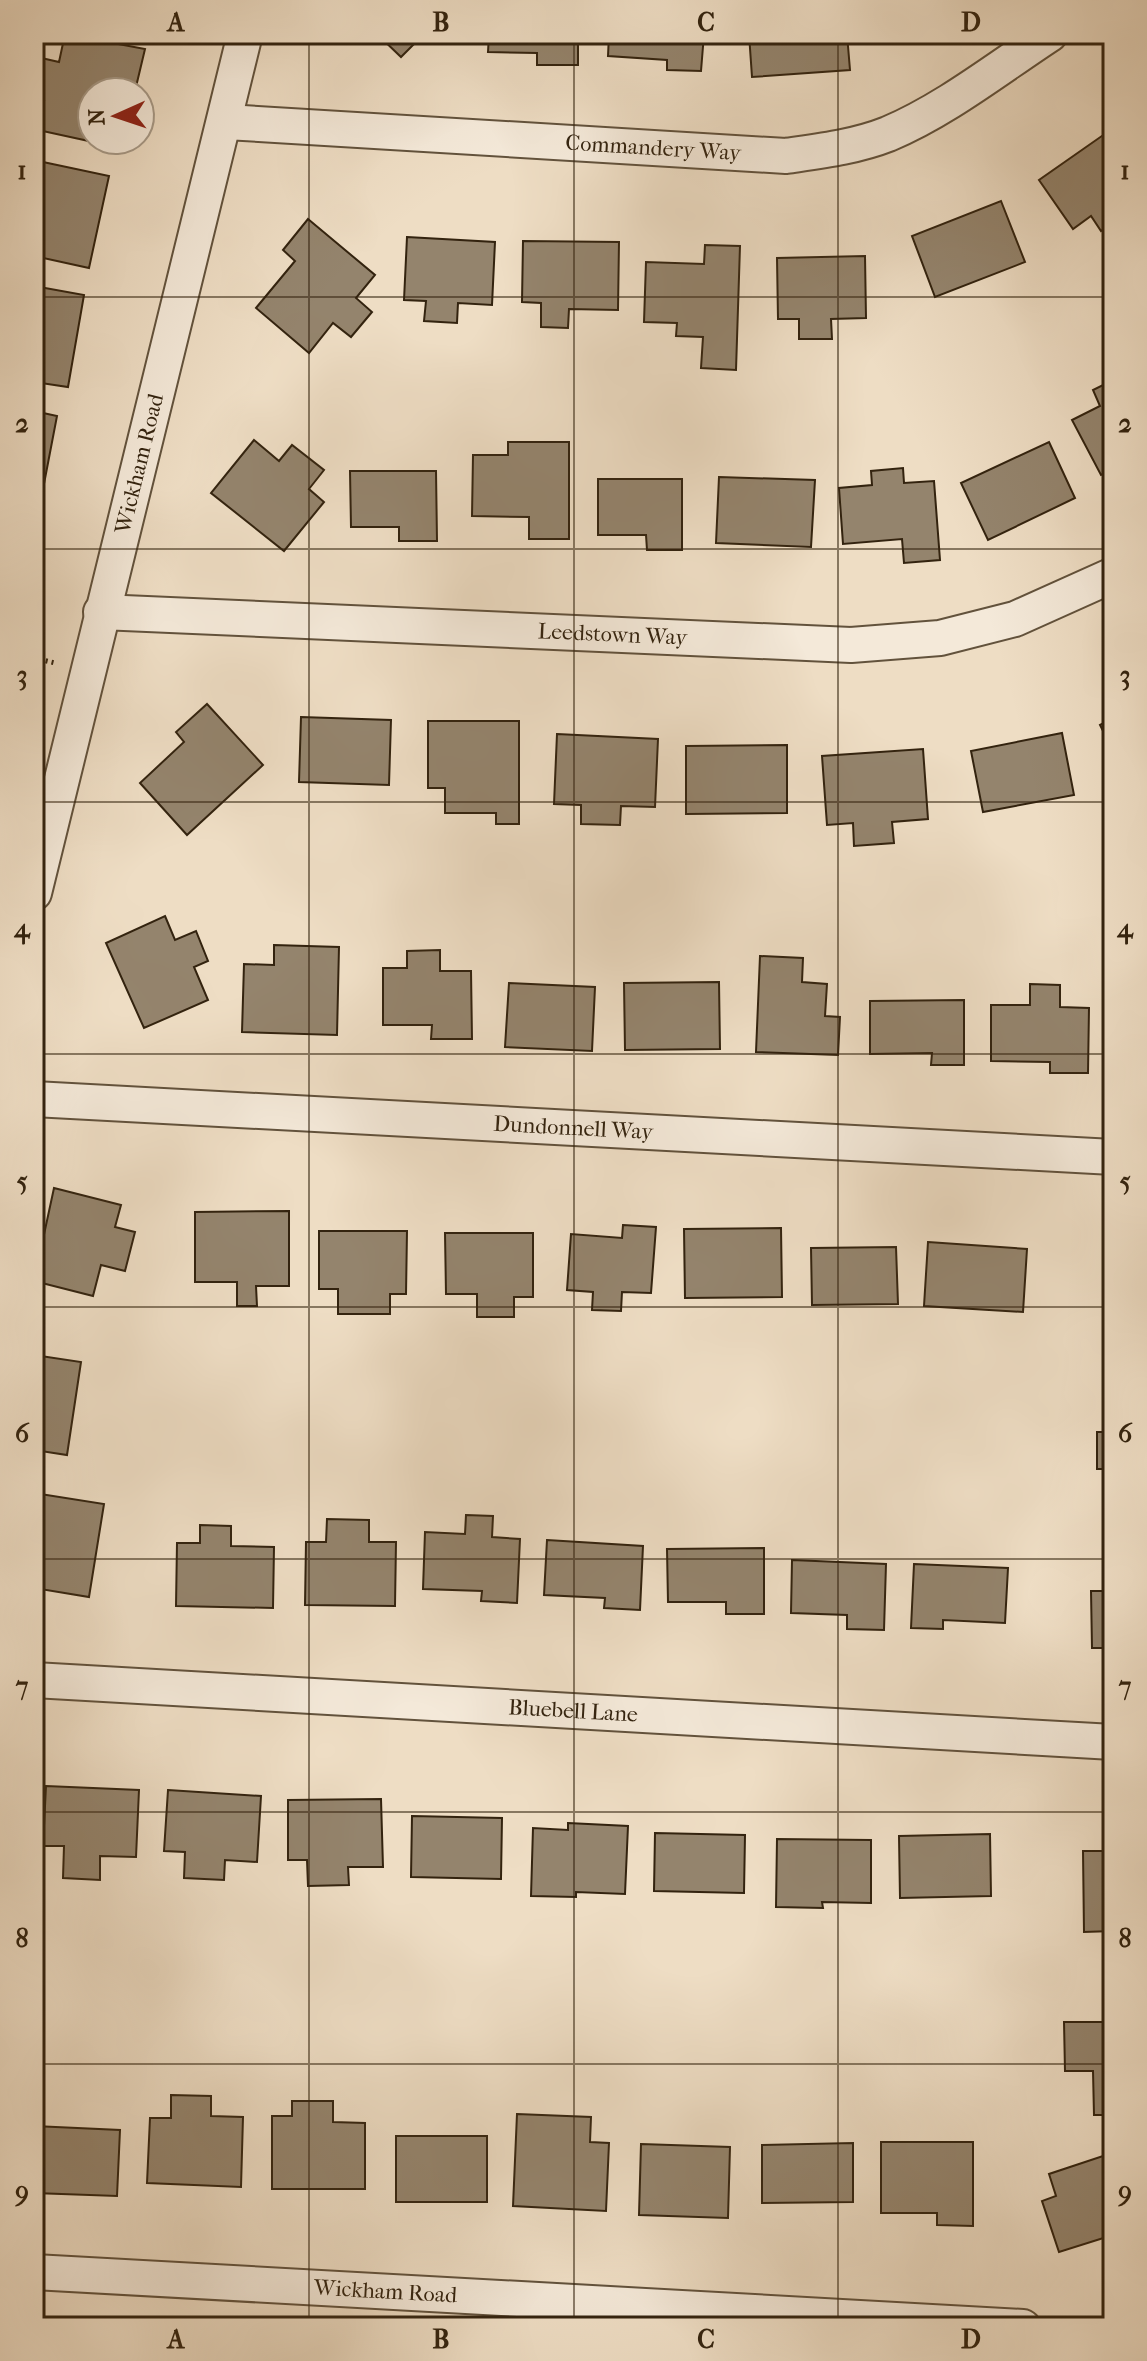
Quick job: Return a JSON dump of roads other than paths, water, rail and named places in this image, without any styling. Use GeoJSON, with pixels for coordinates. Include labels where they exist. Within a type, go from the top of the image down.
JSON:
{"type":"FeatureCollection","features":[{"type":"Feature","properties":{"kind":"street","name":"Wickham Road"},"geometry":{"type":"LineString","coordinates":[[34,893],[101,612],[226,122],[245,34]]}},
{"type":"Feature","properties":{"kind":"street","name":"Commandery Way"},"geometry":{"type":"LineString","coordinates":[[226,122],[786,156],[842,148],[888,133],[939,106],[1050,34]]}},
{"type":"Feature","properties":{"kind":"street","name":"Leedstown Way"},"geometry":{"type":"LineString","coordinates":[[101,612],[851,645],[940,638],[1015,619],[1113,575]]}},
{"type":"Feature","properties":{"kind":"street","name":"Dundonnell Way"},"geometry":{"type":"LineString","coordinates":[[34,1099],[1113,1157]]}},
{"type":"Feature","properties":{"kind":"street","name":"Bluebell Lane"},"geometry":{"type":"LineString","coordinates":[[34,1680],[1113,1742]]}},
{"type":"Feature","properties":{"kind":"street","name":"Wickham Road"},"geometry":{"type":"LineString","coordinates":[[34,2272],[1023,2327]]}}]}
